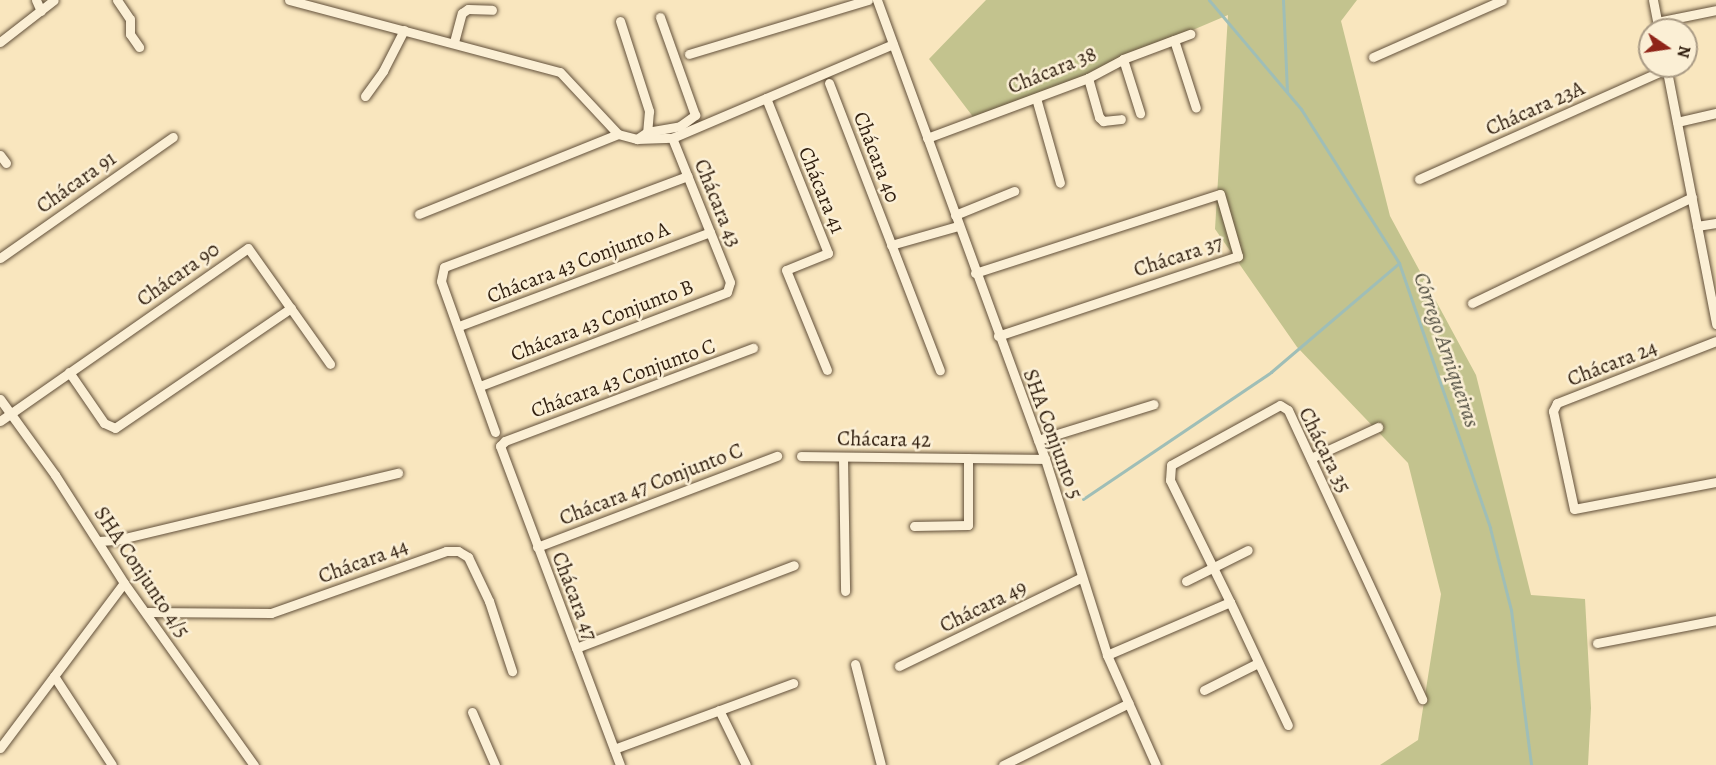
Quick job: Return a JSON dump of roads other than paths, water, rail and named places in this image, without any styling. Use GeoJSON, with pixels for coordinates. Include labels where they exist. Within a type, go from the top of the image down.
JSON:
{"type":"FeatureCollection","features":[{"type":"Feature","properties":{"kind":"street"},"geometry":{"type":"LineString","coordinates":[[36,0],[42,11]]}},
{"type":"Feature","properties":{"kind":"street"},"geometry":{"type":"LineString","coordinates":[[0,42],[54,0]]}},
{"type":"Feature","properties":{"kind":"street"},"geometry":{"type":"LineString","coordinates":[[117,0],[130,19],[130,34],[139,47]]}},
{"type":"Feature","properties":{"kind":"street"},"geometry":{"type":"LineString","coordinates":[[289,0],[318,4],[560,72],[618,134],[637,139],[672,138],[893,44]]}},
{"type":"Feature","properties":{"kind":"street"},"geometry":{"type":"LineString","coordinates":[[688,54],[868,0]]}},
{"type":"Feature","properties":{"kind":"street","name":"SHA Conjunto 5"},"geometry":{"type":"LineString","coordinates":[[877,0],[998,336],[1045,459],[1107,655],[1129,703]]}},
{"type":"Feature","properties":{"kind":"street"},"geometry":{"type":"LineString","coordinates":[[1372,57],[1502,0]]}},
{"type":"Feature","properties":{"kind":"street"},"geometry":{"type":"LineString","coordinates":[[1653,0],[1656,18]]}},
{"type":"Feature","properties":{"kind":"street"},"geometry":{"type":"LineString","coordinates":[[454,42],[462,13],[468,9],[492,10]]}},
{"type":"Feature","properties":{"kind":"street"},"geometry":{"type":"LineString","coordinates":[[1687,18],[1716,10]]}},
{"type":"Feature","properties":{"kind":"street"},"geometry":{"type":"LineString","coordinates":[[637,139],[647,132],[680,126],[695,115],[660,17]]}},
{"type":"Feature","properties":{"kind":"street"},"geometry":{"type":"LineString","coordinates":[[620,21],[649,111],[647,132]]}},
{"type":"Feature","properties":{"kind":"street"},"geometry":{"type":"LineString","coordinates":[[365,96],[383,71],[404,30]]}},
{"type":"Feature","properties":{"kind":"street","name":"Chácara 38"},"geometry":{"type":"LineString","coordinates":[[927,138],[1088,78],[1123,59],[1190,34]]}},
{"type":"Feature","properties":{"kind":"street"},"geometry":{"type":"LineString","coordinates":[[1174,40],[1196,108]]}},
{"type":"Feature","properties":{"kind":"street"},"geometry":{"type":"LineString","coordinates":[[1123,59],[1140,113]]}},
{"type":"Feature","properties":{"kind":"street"},"geometry":{"type":"LineString","coordinates":[[1088,78],[1099,117],[1103,121],[1121,118]]}},
{"type":"Feature","properties":{"kind":"street","name":"Chácara 23A"},"geometry":{"type":"LineString","coordinates":[[1419,179],[1644,78]]}},
{"type":"Feature","properties":{"kind":"street"},"geometry":{"type":"LineString","coordinates":[[1668,78],[1716,324]]}},
{"type":"Feature","properties":{"kind":"street","name":"Chácara 40"},"geometry":{"type":"LineString","coordinates":[[829,83],[940,370]]}},
{"type":"Feature","properties":{"kind":"street"},"geometry":{"type":"LineString","coordinates":[[1036,98],[1060,183]]}},
{"type":"Feature","properties":{"kind":"street","name":"Chácara 41"},"geometry":{"type":"LineString","coordinates":[[766,99],[828,253],[786,270],[827,370]]}},
{"type":"Feature","properties":{"kind":"street"},"geometry":{"type":"LineString","coordinates":[[1677,122],[1716,113]]}},
{"type":"Feature","properties":{"kind":"street"},"geometry":{"type":"LineString","coordinates":[[419,214],[618,134]]}},
{"type":"Feature","properties":{"kind":"street","name":"Chácara 91"},"geometry":{"type":"LineString","coordinates":[[0,258],[173,136]]}},
{"type":"Feature","properties":{"kind":"street","name":"Chácara 43"},"geometry":{"type":"LineString","coordinates":[[672,138],[730,282]]}},
{"type":"Feature","properties":{"kind":"street","name":"Chácara 43 Conjunto A"},"geometry":{"type":"LineString","coordinates":[[688,176],[444,267],[441,281],[459,326],[710,231]]}},
{"type":"Feature","properties":{"kind":"street"},"geometry":{"type":"LineString","coordinates":[[955,215],[1014,192]]}},
{"type":"Feature","properties":{"kind":"street","name":"Chácara 37"},"geometry":{"type":"LineString","coordinates":[[975,273],[1220,195],[1238,256],[998,336]]}},
{"type":"Feature","properties":{"kind":"street"},"geometry":{"type":"LineString","coordinates":[[1472,303],[1692,197]]}},
{"type":"Feature","properties":{"kind":"street"},"geometry":{"type":"LineString","coordinates":[[1697,226],[1716,223]]}},
{"type":"Feature","properties":{"kind":"street"},"geometry":{"type":"LineString","coordinates":[[891,245],[958,226]]}},
{"type":"Feature","properties":{"kind":"street","name":"Chácara 90"},"geometry":{"type":"LineString","coordinates":[[0,421],[248,248],[330,364]]}},
{"type":"Feature","properties":{"kind":"street","name":"Chácara 43 Conjunto B"},"geometry":{"type":"LineString","coordinates":[[480,386],[727,292],[730,282]]}},
{"type":"Feature","properties":{"kind":"street"},"geometry":{"type":"LineString","coordinates":[[69,372],[107,427],[115,428],[291,308]]}},
{"type":"Feature","properties":{"kind":"street"},"geometry":{"type":"LineString","coordinates":[[459,326],[495,432]]}},
{"type":"Feature","properties":{"kind":"street","name":"Chácara 24"},"geometry":{"type":"LineString","coordinates":[[1716,341],[1557,403],[1553,411],[1574,509],[1716,482]]}},
{"type":"Feature","properties":{"kind":"street","name":"Chácara 43 Conjunto C"},"geometry":{"type":"LineString","coordinates":[[505,441],[753,348]]}},
{"type":"Feature","properties":{"kind":"street","name":"SHA Conjunto 4/5"},"geometry":{"type":"LineString","coordinates":[[0,399],[98,541],[123,583],[147,612],[254,765]]}},
{"type":"Feature","properties":{"kind":"street"},"geometry":{"type":"LineString","coordinates":[[1038,440],[1154,404]]}},
{"type":"Feature","properties":{"kind":"street","name":"Chácara 35"},"geometry":{"type":"LineString","coordinates":[[1288,725],[1214,567],[1170,480],[1171,465],[1280,405],[1288,410],[1422,699]]}},
{"type":"Feature","properties":{"kind":"street"},"geometry":{"type":"LineString","coordinates":[[1311,458],[1378,427]]}},
{"type":"Feature","properties":{"kind":"street","name":"Chácara 47"},"geometry":{"type":"LineString","coordinates":[[505,441],[500,450],[620,765]]}},
{"type":"Feature","properties":{"kind":"street","name":"Chácara 47 Conjunto C"},"geometry":{"type":"LineString","coordinates":[[537,547],[777,456]]}},
{"type":"Feature","properties":{"kind":"street","name":"Chácara 42"},"geometry":{"type":"LineString","coordinates":[[801,456],[1045,459]]}},
{"type":"Feature","properties":{"kind":"street"},"geometry":{"type":"LineString","coordinates":[[843,457],[845,591]]}},
{"type":"Feature","properties":{"kind":"street"},"geometry":{"type":"LineString","coordinates":[[914,526],[968,525],[968,458]]}},
{"type":"Feature","properties":{"kind":"street"},"geometry":{"type":"LineString","coordinates":[[98,541],[116,540],[398,473]]}},
{"type":"Feature","properties":{"kind":"street","name":"Chácara 44"},"geometry":{"type":"LineString","coordinates":[[147,612],[271,613],[446,550],[458,551],[468,557],[489,601],[512,671]]}},
{"type":"Feature","properties":{"kind":"street"},"geometry":{"type":"LineString","coordinates":[[1186,581],[1248,550]]}},
{"type":"Feature","properties":{"kind":"street"},"geometry":{"type":"LineString","coordinates":[[576,648],[794,565]]}},
{"type":"Feature","properties":{"kind":"street","name":"Chácara 49"},"geometry":{"type":"LineString","coordinates":[[899,666],[1082,577]]}},
{"type":"Feature","properties":{"kind":"street"},"geometry":{"type":"LineString","coordinates":[[0,748],[123,583]]}},
{"type":"Feature","properties":{"kind":"street"},"geometry":{"type":"LineString","coordinates":[[1107,655],[1230,602]]}},
{"type":"Feature","properties":{"kind":"street"},"geometry":{"type":"LineString","coordinates":[[1597,643],[1716,620]]}},
{"type":"Feature","properties":{"kind":"street"},"geometry":{"type":"LineString","coordinates":[[1204,690],[1258,663]]}},
{"type":"Feature","properties":{"kind":"street"},"geometry":{"type":"LineString","coordinates":[[855,664],[881,765]]}},
{"type":"Feature","properties":{"kind":"street"},"geometry":{"type":"LineString","coordinates":[[54,676],[112,765]]}},
{"type":"Feature","properties":{"kind":"street"},"geometry":{"type":"LineString","coordinates":[[614,749],[793,683]]}},
{"type":"Feature","properties":{"kind":"street"},"geometry":{"type":"LineString","coordinates":[[1003,765],[1129,703],[1156,765]]}},
{"type":"Feature","properties":{"kind":"street"},"geometry":{"type":"LineString","coordinates":[[719,710],[746,765]]}},
{"type":"Feature","properties":{"kind":"street"},"geometry":{"type":"LineString","coordinates":[[472,712],[495,765]]}},
{"type":"Feature","properties":{"kind":"waterway","name":"Córrego Arniqueiras"},"geometry":{"type":"LineString","coordinates":[[1209,0],[1301,109],[1399,263],[1490,528],[1511,610],[1531,765]]}},
{"type":"Feature","properties":{"kind":"waterway"},"geometry":{"type":"LineString","coordinates":[[1283,0],[1287,91]]}},
{"type":"Feature","properties":{"kind":"waterway"},"geometry":{"type":"LineString","coordinates":[[1083,499],[1271,372],[1399,263]]}}]}
